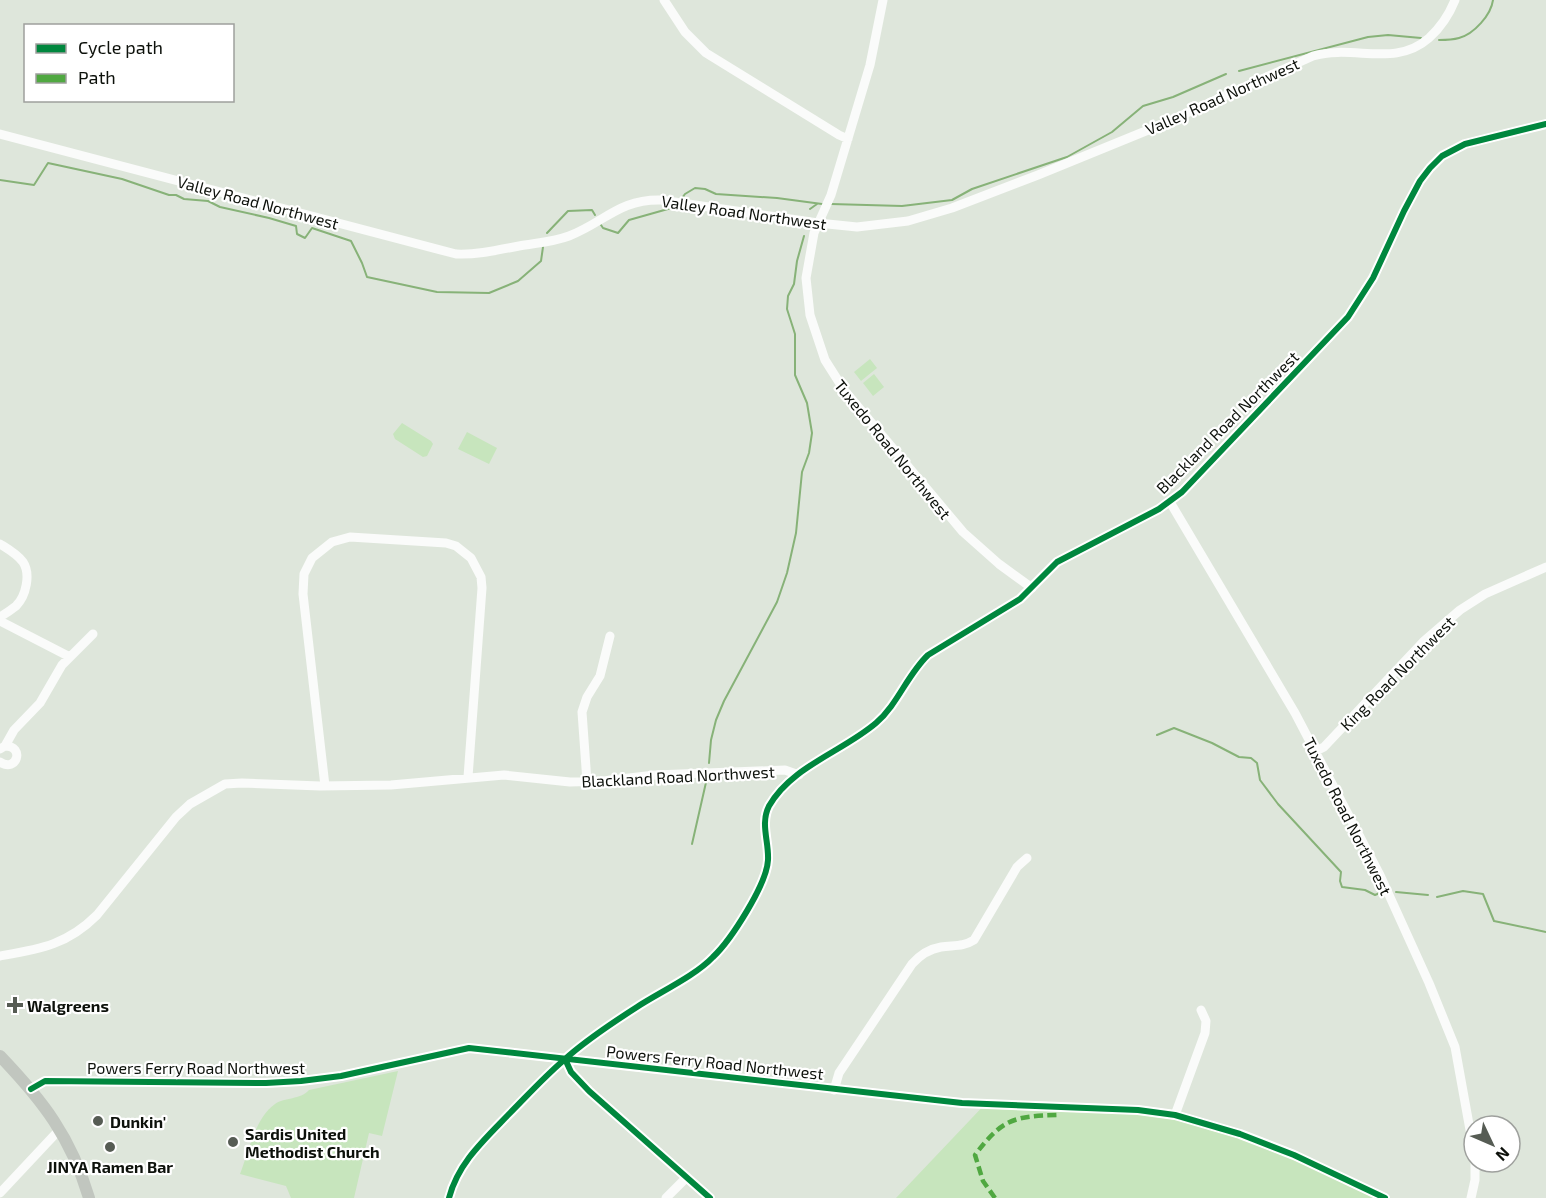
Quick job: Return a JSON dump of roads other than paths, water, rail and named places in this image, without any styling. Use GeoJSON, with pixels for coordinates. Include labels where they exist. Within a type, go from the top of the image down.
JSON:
{"type":"FeatureCollection","features":[{"type":"Feature","properties":{"kind":"main road"},"geometry":{"type":"LineString","coordinates":[[0,1056],[31,1089],[60,1129],[75,1155],[89,1198]]}},
{"type":"Feature","properties":{"kind":"street"},"geometry":{"type":"LineString","coordinates":[[664,0],[685,32],[706,53],[849,139]]}},
{"type":"Feature","properties":{"kind":"street","name":"Tuxedo Road Northwest"},"geometry":{"type":"LineString","coordinates":[[882,0],[870,65],[849,139],[831,195],[818,223],[808,260],[807,295],[818,343],[832,375],[963,532],[999,564],[1032,588]]}},
{"type":"Feature","properties":{"kind":"street","name":"Valley Road Northwest"},"geometry":{"type":"LineString","coordinates":[[0,134],[456,254],[481,253],[559,239],[583,230],[622,206],[646,199],[818,223],[868,227],[908,221],[995,192],[1158,126],[1313,56],[1335,52],[1392,53],[1414,49],[1439,29],[1455,0]]}},
{"type":"Feature","properties":{"kind":"street","name":"Blackland Road Northwest"},"geometry":{"type":"LineString","coordinates":[[0,956],[59,943],[86,926],[176,817],[190,804],[225,784],[391,785],[504,775],[556,782],[587,782],[655,775],[785,770],[799,775],[878,721],[916,667],[928,655],[1020,599],[1046,570],[1057,562],[1170,502],[1348,317],[1373,278],[1420,181],[1442,156],[1459,146],[1546,124]]}},
{"type":"Feature","properties":{"kind":"street","name":"Tuxedo Road Northwest"},"geometry":{"type":"LineString","coordinates":[[1170,502],[1316,751],[1380,874],[1447,1025],[1459,1064],[1468,1114]]}},
{"type":"Feature","properties":{"kind":"street"},"geometry":{"type":"LineString","coordinates":[[325,786],[302,584],[307,566],[318,552],[332,542],[350,537],[446,543],[464,551],[477,566],[482,588],[468,777]]}},
{"type":"Feature","properties":{"kind":"street"},"geometry":{"type":"LineString","coordinates":[[0,544],[24,563],[27,584],[24,595],[0,619],[70,657]]}},
{"type":"Feature","properties":{"kind":"street","name":"King Road Northwest"},"geometry":{"type":"LineString","coordinates":[[1316,751],[1324,747],[1423,642],[1460,610],[1487,593],[1546,567]]}},
{"type":"Feature","properties":{"kind":"street"},"geometry":{"type":"LineString","coordinates":[[2,747],[14,730],[40,703],[62,665],[93,634]]}},
{"type":"Feature","properties":{"kind":"street"},"geometry":{"type":"LineString","coordinates":[[587,782],[582,712],[587,697],[600,676],[610,636]]}},
{"type":"Feature","properties":{"kind":"street"},"geometry":{"type":"LineString","coordinates":[[0,762],[11,765],[16,761],[18,755],[11,746],[2,747]]}},
{"type":"Feature","properties":{"kind":"street"},"geometry":{"type":"LineString","coordinates":[[449,1198],[456,1179],[470,1154],[565,1059],[622,1016],[702,967],[719,951],[751,903],[765,877],[768,858],[764,824],[768,808],[775,797],[799,775]]}},
{"type":"Feature","properties":{"kind":"street"},"geometry":{"type":"LineString","coordinates":[[834,1090],[839,1073],[912,963],[931,950],[962,946],[974,940],[1017,867],[1027,858]]}},
{"type":"Feature","properties":{"kind":"street"},"geometry":{"type":"LineString","coordinates":[[1174,1115],[1205,1034],[1206,1021],[1201,1010]]}},
{"type":"Feature","properties":{"kind":"street","name":"Powers Ferry Road Northwest"},"geometry":{"type":"LineString","coordinates":[[31,1089],[45,1081],[301,1082],[341,1076],[470,1048],[834,1090],[962,1102],[1138,1110],[1174,1115],[1240,1134],[1294,1155],[1385,1198]]}},
{"type":"Feature","properties":{"kind":"street"},"geometry":{"type":"LineString","coordinates":[[565,1059],[571,1072],[589,1091],[710,1198]]}},
{"type":"Feature","properties":{"kind":"street"},"geometry":{"type":"LineString","coordinates":[[0,1193],[60,1129]]}},
{"type":"Feature","properties":{"kind":"street"},"geometry":{"type":"LineString","coordinates":[[1471,1198],[1475,1174]]}},
{"type":"Feature","properties":{"kind":"street"},"geometry":{"type":"LineString","coordinates":[[666,1198],[687,1177]]}},
{"type":"Feature","properties":{"kind":"waterway"},"geometry":{"type":"LineString","coordinates":[[1439,40],[1456,39],[1476,28],[1489,12],[1493,0]]}},
{"type":"Feature","properties":{"kind":"waterway"},"geometry":{"type":"LineString","coordinates":[[1239,71],[1368,37],[1388,35],[1421,38]]}},
{"type":"Feature","properties":{"kind":"waterway"},"geometry":{"type":"LineString","coordinates":[[831,204],[902,206],[952,200],[972,189],[1067,157],[1112,132],[1143,106],[1173,97],[1226,74]]}},
{"type":"Feature","properties":{"kind":"waterway"},"geometry":{"type":"LineString","coordinates":[[0,180],[34,185],[48,163],[122,179],[184,199],[208,201],[220,207],[296,226],[297,234],[305,238],[312,228],[351,241],[367,277],[437,292],[489,293],[518,281],[541,261],[543,247]]}},
{"type":"Feature","properties":{"kind":"waterway"},"geometry":{"type":"LineString","coordinates":[[682,198],[695,188],[716,194],[822,204]]}},
{"type":"Feature","properties":{"kind":"waterway"},"geometry":{"type":"LineString","coordinates":[[810,209],[817,204]]}},
{"type":"Feature","properties":{"kind":"waterway"},"geometry":{"type":"LineString","coordinates":[[601,225],[603,228],[618,233],[629,220],[675,207]]}},
{"type":"Feature","properties":{"kind":"waterway"},"geometry":{"type":"LineString","coordinates":[[547,233],[568,211],[592,210],[595,215]]}},
{"type":"Feature","properties":{"kind":"waterway"},"geometry":{"type":"LineString","coordinates":[[709,763],[716,720],[777,602],[787,573],[796,533],[802,472],[809,453],[812,433],[807,403],[795,375],[795,334],[787,309],[788,296],[794,284],[804,236]]}},
{"type":"Feature","properties":{"kind":"waterway"},"geometry":{"type":"LineString","coordinates":[[1157,735],[1174,728],[1239,757],[1251,758],[1257,763],[1260,780],[1278,804],[1341,872],[1342,887],[1365,890],[1375,895],[1382,892]]}},
{"type":"Feature","properties":{"kind":"waterway"},"geometry":{"type":"LineString","coordinates":[[692,844],[707,778]]}},
{"type":"Feature","properties":{"kind":"waterway"},"geometry":{"type":"LineString","coordinates":[[1437,897],[1463,891],[1483,894],[1494,921],[1546,932]]}},
{"type":"Feature","properties":{"kind":"waterway"},"geometry":{"type":"LineString","coordinates":[[1396,892],[1428,895]]}},
{"type":"Feature","properties":{"kind":"place","name":"Walgreens"},"geometry":{"type":"Point","coordinates":[15,1005]}},
{"type":"Feature","properties":{"kind":"place","name":"Dunkin'"},"geometry":{"type":"Point","coordinates":[98,1121]}},
{"type":"Feature","properties":{"kind":"place","name":"Sardis United Methodist Church"},"geometry":{"type":"Point","coordinates":[233,1142]}},
{"type":"Feature","properties":{"kind":"place","name":"JINYA Ramen Bar"},"geometry":{"type":"Point","coordinates":[110,1147]}}]}
